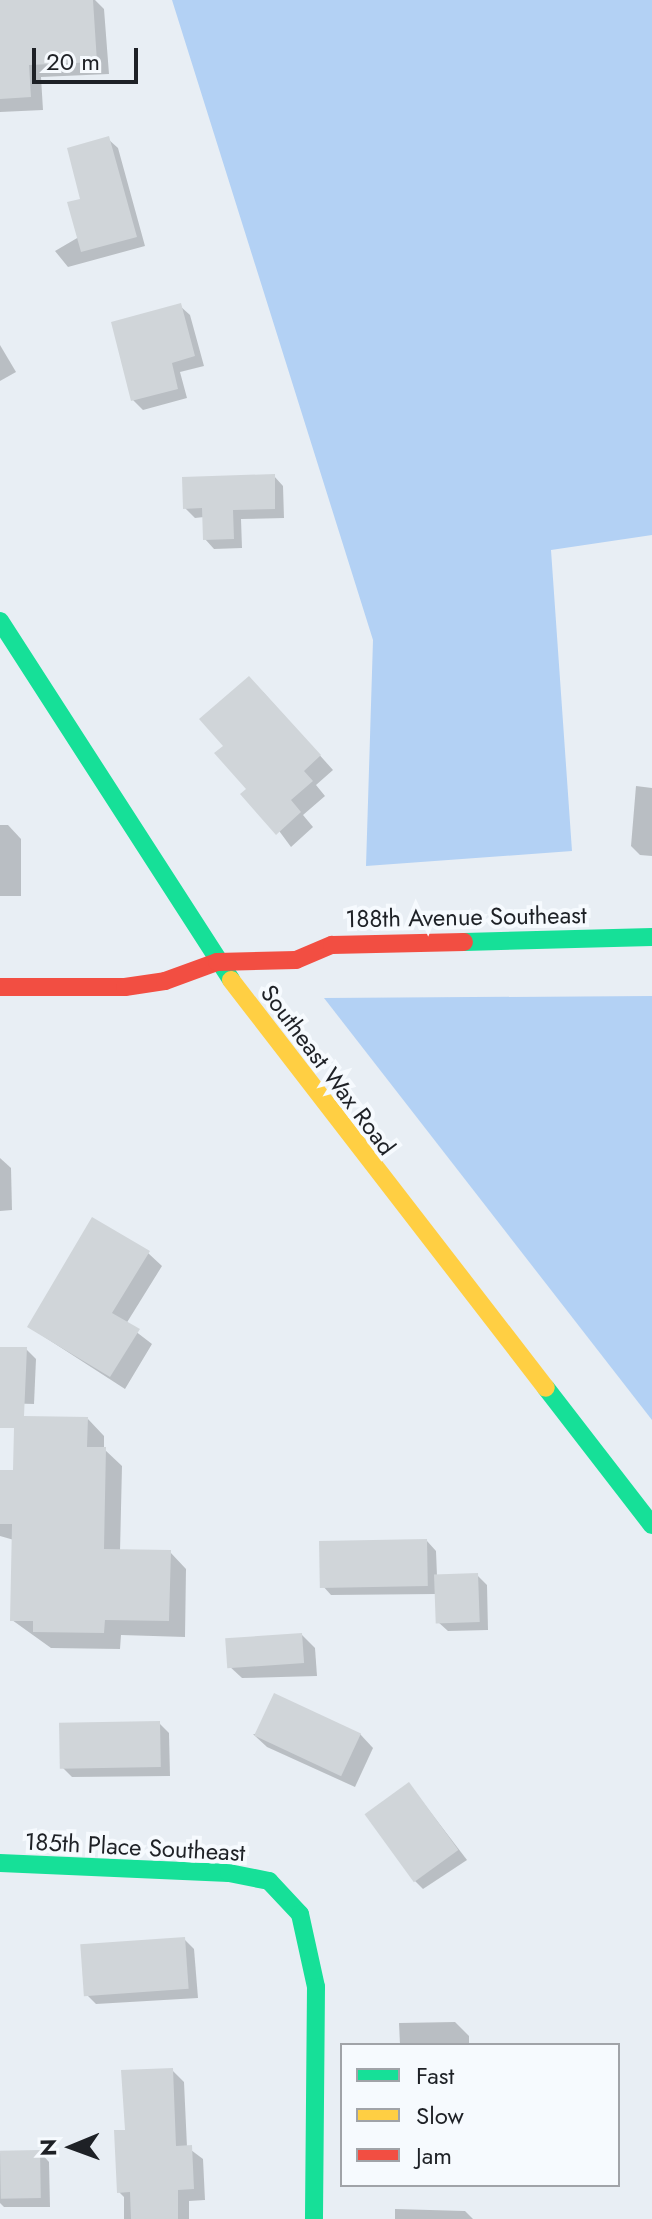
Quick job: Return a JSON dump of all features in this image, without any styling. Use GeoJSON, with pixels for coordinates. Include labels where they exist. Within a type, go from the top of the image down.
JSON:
{"type":"FeatureCollection","features":[{"type":"Feature","properties":{"kind":"street","name":"Southeast Wax Road"},"geometry":{"type":"LineString","coordinates":[[0,621],[217,962],[652,1525]]}},
{"type":"Feature","properties":{"kind":"street","name":"188th Avenue Southeast"},"geometry":{"type":"LineString","coordinates":[[0,987],[125,987],[165,981],[217,962],[296,960],[332,945],[652,937]]}},
{"type":"Feature","properties":{"kind":"street","name":"185th Place Southeast"},"geometry":{"type":"LineString","coordinates":[[0,1863],[229,1873],[269,1881],[300,1914],[316,1987],[314,2219]]}},
{"type":"Feature","properties":{"kind":"shaded area"},"geometry":{"type":"Polygon","coordinates":[[[172,0],[652,0],[652,535],[551,550],[572,851],[366,866],[373,640],[172,0]]]}},
{"type":"Feature","properties":{"kind":"shaded area"},"geometry":{"type":"Polygon","coordinates":[[[652,996],[652,1420],[324,998],[652,996]]]}},
{"type":"Feature","properties":{"kind":"building"},"geometry":{"type":"Polygon","coordinates":[[[0,0],[93,0],[97,62],[29,65],[31,97],[0,99],[0,0]]]}},
{"type":"Feature","properties":{"kind":"building"},"geometry":{"type":"Polygon","coordinates":[[[109,136],[137,237],[81,252],[67,202],[80,199],[67,148],[109,136]]]}},
{"type":"Feature","properties":{"kind":"building"},"geometry":{"type":"Polygon","coordinates":[[[181,303],[195,356],[172,363],[178,389],[131,401],[111,322],[181,303]]]}},
{"type":"Feature","properties":{"kind":"building"},"geometry":{"type":"Polygon","coordinates":[[[275,474],[275,509],[233,510],[234,539],[203,540],[202,508],[183,509],[182,477],[275,474]]]}},
{"type":"Feature","properties":{"kind":"building"},"geometry":{"type":"Polygon","coordinates":[[[249,676],[321,755],[304,771],[313,781],[291,800],[301,812],[276,835],[240,794],[246,789],[214,753],[223,746],[199,719],[249,676]]]}},
{"type":"Feature","properties":{"kind":"building"},"geometry":{"type":"Polygon","coordinates":[[[92,1217],[150,1251],[112,1313],[140,1329],[110,1377],[27,1327],[92,1217]]]}},
{"type":"Feature","properties":{"kind":"building"},"geometry":{"type":"Polygon","coordinates":[[[0,1347],[27,1347],[24,1416],[88,1417],[87,1447],[106,1447],[104,1549],[171,1550],[169,1621],[105,1620],[104,1633],[33,1632],[33,1621],[10,1621],[12,1524],[0,1524],[0,1470],[13,1470],[14,1428],[0,1428],[0,1347]]]}},
{"type":"Feature","properties":{"kind":"building"},"geometry":{"type":"Polygon","coordinates":[[[427,1539],[428,1586],[320,1588],[319,1541],[427,1539]]]}},
{"type":"Feature","properties":{"kind":"building"},"geometry":{"type":"Polygon","coordinates":[[[478,1573],[480,1622],[436,1624],[434,1575],[478,1573]]]}},
{"type":"Feature","properties":{"kind":"building"},"geometry":{"type":"Polygon","coordinates":[[[302,1633],[304,1663],[227,1668],[225,1638],[302,1633]]]}},
{"type":"Feature","properties":{"kind":"building"},"geometry":{"type":"Polygon","coordinates":[[[274,1693],[361,1734],[341,1776],[254,1736],[274,1693]]]}},
{"type":"Feature","properties":{"kind":"building"},"geometry":{"type":"Polygon","coordinates":[[[160,1721],[161,1767],[60,1769],[59,1723],[160,1721]]]}},
{"type":"Feature","properties":{"kind":"building"},"geometry":{"type":"Polygon","coordinates":[[[409,1782],[458,1850],[414,1882],[365,1814],[409,1782]]]}},
{"type":"Feature","properties":{"kind":"building"},"geometry":{"type":"Polygon","coordinates":[[[185,1937],[189,1989],[84,1996],[80,1944],[185,1937]]]}},
{"type":"Feature","properties":{"kind":"building"},"geometry":{"type":"Polygon","coordinates":[[[173,2068],[176,2146],[192,2145],[194,2189],[178,2190],[178,2219],[131,2219],[130,2192],[117,2193],[114,2130],[125,2130],[121,2070],[173,2068]]]}},
{"type":"Feature","properties":{"kind":"building"},"geometry":{"type":"Polygon","coordinates":[[[40,2150],[41,2198],[1,2199],[0,2151],[40,2150]]]}},
{"type":"Feature","properties":{"kind":"traffic: fast"},"geometry":{"type":"LineString","coordinates":[[0,621],[231,980]]}},
{"type":"Feature","properties":{"kind":"traffic: fast"},"geometry":{"type":"LineString","coordinates":[[464,942],[652,937]]}},
{"type":"Feature","properties":{"kind":"traffic: fast"},"geometry":{"type":"LineString","coordinates":[[546,1388],[652,1525]]}},
{"type":"Feature","properties":{"kind":"traffic: fast"},"geometry":{"type":"LineString","coordinates":[[0,1863],[229,1873],[269,1881],[300,1914],[316,1987],[314,2219]]}},
{"type":"Feature","properties":{"kind":"traffic: slow"},"geometry":{"type":"LineString","coordinates":[[231,980],[546,1388]]}},
{"type":"Feature","properties":{"kind":"traffic: jam"},"geometry":{"type":"LineString","coordinates":[[0,987],[125,987],[165,981],[217,962],[296,960],[332,945],[464,942]]}}]}
